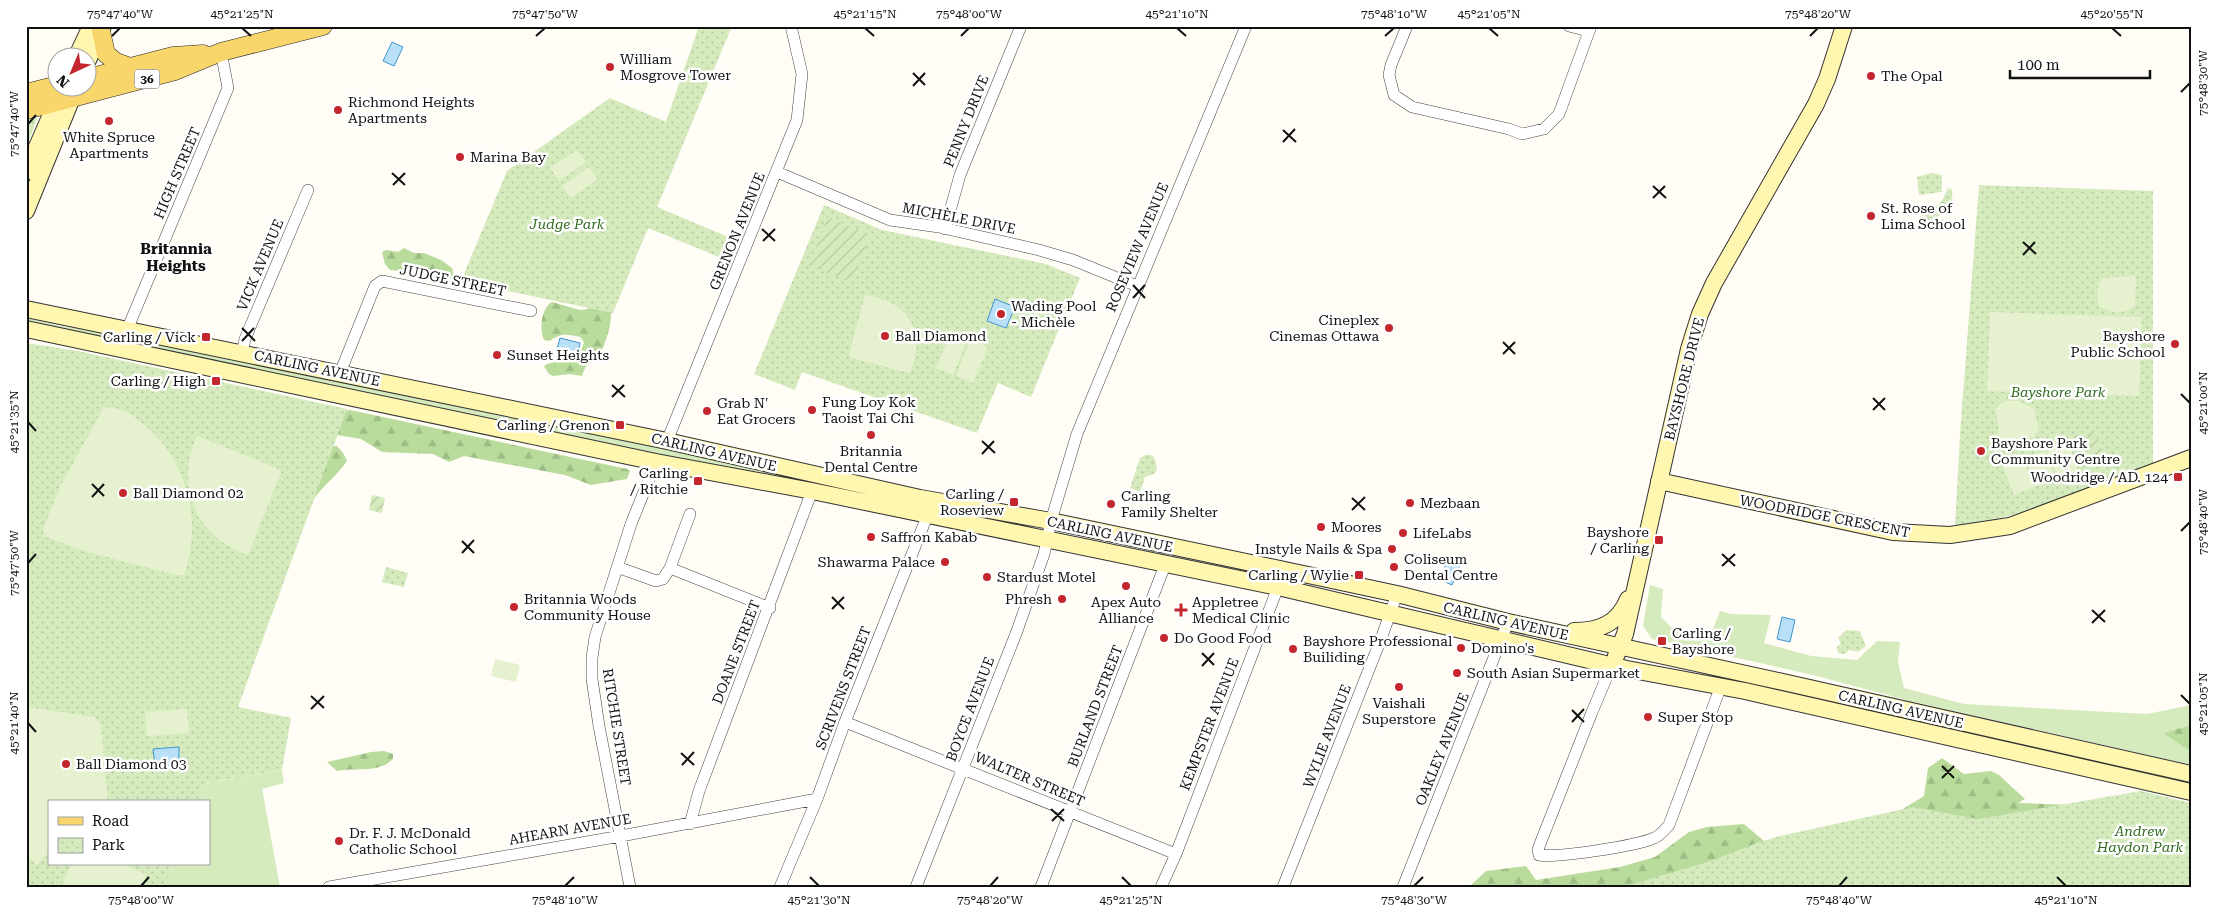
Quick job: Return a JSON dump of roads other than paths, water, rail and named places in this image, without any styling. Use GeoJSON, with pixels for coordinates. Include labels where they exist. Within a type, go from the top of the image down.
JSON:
{"type":"FeatureCollection","features":[{"type":"Feature","properties":{"kind":"main road","name":"36"},"geometry":{"type":"LineString","coordinates":[[98,87],[175,71],[221,52],[323,26]]}},
{"type":"Feature","properties":{"kind":"main road"},"geometry":{"type":"LineString","coordinates":[[83,48],[98,28]]}},
{"type":"Feature","properties":{"kind":"main road"},"geometry":{"type":"LineString","coordinates":[[92,48],[98,28]]}},
{"type":"Feature","properties":{"kind":"main road"},"geometry":{"type":"LineString","coordinates":[[98,28],[106,54],[116,62],[130,67]]}},
{"type":"Feature","properties":{"kind":"main road","name":"BAYSHORE DRIVE"},"geometry":{"type":"LineString","coordinates":[[1612,665],[1621,647],[1689,349],[1700,314],[1714,283],[1816,104],[1827,79],[1842,28]]}},
{"type":"Feature","properties":{"kind":"main road","name":"36"},"geometry":{"type":"LineString","coordinates":[[98,75],[173,56],[221,52]]}},
{"type":"Feature","properties":{"kind":"main road"},"geometry":{"type":"LineString","coordinates":[[26,93],[48,88]]}},
{"type":"Feature","properties":{"kind":"main road","name":"36"},"geometry":{"type":"LineString","coordinates":[[26,110],[56,98]]}},
{"type":"Feature","properties":{"kind":"main road"},"geometry":{"type":"LineString","coordinates":[[26,172],[64,98]]}},
{"type":"Feature","properties":{"kind":"main road"},"geometry":{"type":"LineString","coordinates":[[26,211],[65,98]]}},
{"type":"Feature","properties":{"kind":"main road","name":"CARLING AVENUE"},"geometry":{"type":"LineString","coordinates":[[26,308],[667,441],[932,500],[1051,521],[1397,594],[1543,630],[2191,774]]}},
{"type":"Feature","properties":{"kind":"main road","name":"CARLING AVENUE"},"geometry":{"type":"LineString","coordinates":[[26,329],[656,462],[812,491],[1165,565],[1278,586],[1612,665],[1778,698],[2191,792]]}},
{"type":"Feature","properties":{"kind":"main road","name":"WOODRIDGE CRESCENT"},"geometry":{"type":"LineString","coordinates":[[1659,481],[1893,532],[1950,535],[2010,526],[2191,458]]}},
{"type":"Feature","properties":{"kind":"main road"},"geometry":{"type":"LineString","coordinates":[[1543,630],[1585,631],[1595,630],[1608,625],[1620,613],[1626,603],[1640,569]]}},
{"type":"Feature","properties":{"kind":"main road"},"geometry":{"type":"LineString","coordinates":[[1778,698],[1783,682]]}},
{"type":"Feature","properties":{"kind":"street","name":"GRENON AVENUE"},"geometry":{"type":"LineString","coordinates":[[667,441],[777,172],[798,115],[802,74],[791,26]]}},
{"type":"Feature","properties":{"kind":"street","name":"PENNY DRIVE"},"geometry":{"type":"LineString","coordinates":[[945,229],[960,175],[1021,26]]}},
{"type":"Feature","properties":{"kind":"street","name":"ROSEVIEW AVENUE"},"geometry":{"type":"LineString","coordinates":[[1047,540],[1077,434],[1246,26]]}},
{"type":"Feature","properties":{"kind":"street"},"geometry":{"type":"LineString","coordinates":[[1408,26],[1391,65],[1389,75],[1394,95],[1412,107],[1522,134],[1544,129],[1559,114],[1589,29],[1569,26]]}},
{"type":"Feature","properties":{"kind":"street","name":"HIGH STREET"},"geometry":{"type":"LineString","coordinates":[[127,330],[228,88],[221,52]]}},
{"type":"Feature","properties":{"kind":"street","name":"MICHÈLE DRIVE"},"geometry":{"type":"LineString","coordinates":[[777,172],[890,220],[945,229],[1021,246],[1073,260],[1137,286]]}},
{"type":"Feature","properties":{"kind":"street","name":"VICK AVENUE"},"geometry":{"type":"LineString","coordinates":[[242,353],[245,339],[308,190]]}},
{"type":"Feature","properties":{"kind":"street","name":"JUDGE STREET"},"geometry":{"type":"LineString","coordinates":[[340,373],[375,286],[382,281],[531,311]]}},
{"type":"Feature","properties":{"kind":"street","name":"RITCHIE STREET"},"geometry":{"type":"LineString","coordinates":[[630,887],[592,679],[594,637],[631,524],[656,462]]}},
{"type":"Feature","properties":{"kind":"street","name":"DOANE STREET"},"geometry":{"type":"LineString","coordinates":[[690,824],[699,791],[770,608],[812,491]]}},
{"type":"Feature","properties":{"kind":"street","name":"SCRIVENS STREET"},"geometry":{"type":"LineString","coordinates":[[780,887],[817,799],[845,722],[928,516],[932,500]]}},
{"type":"Feature","properties":{"kind":"street"},"geometry":{"type":"LineString","coordinates":[[617,567],[656,581],[663,579],[670,568],[690,514]]}},
{"type":"Feature","properties":{"kind":"street","name":"BOYCE AVENUE"},"geometry":{"type":"LineString","coordinates":[[916,887],[1017,631],[1044,554],[1047,540]]}},
{"type":"Feature","properties":{"kind":"street","name":"BURLAND STREET"},"geometry":{"type":"LineString","coordinates":[[1041,887],[1165,565]]}},
{"type":"Feature","properties":{"kind":"street"},"geometry":{"type":"LineString","coordinates":[[670,568],[770,608]]}},
{"type":"Feature","properties":{"kind":"street","name":"KEMPSTER AVENUE"},"geometry":{"type":"LineString","coordinates":[[1161,887],[1176,854],[1278,586],[1280,569]]}},
{"type":"Feature","properties":{"kind":"street","name":"WYLIE AVENUE"},"geometry":{"type":"LineString","coordinates":[[1283,887],[1397,594]]}},
{"type":"Feature","properties":{"kind":"street","name":"OAKLEY AVENUE"},"geometry":{"type":"LineString","coordinates":[[1403,887],[1503,639],[1508,622]]}},
{"type":"Feature","properties":{"kind":"street"},"geometry":{"type":"LineString","coordinates":[[1612,665],[1540,844],[1539,855],[1545,856],[1608,848],[1656,838],[1668,825],[1721,686]]}},
{"type":"Feature","properties":{"kind":"street","name":"WALTER STREET"},"geometry":{"type":"LineString","coordinates":[[845,722],[1176,854]]}},
{"type":"Feature","properties":{"kind":"street","name":"AHEARN AVENUE"},"geometry":{"type":"LineString","coordinates":[[329,887],[372,882],[817,799]]}},
{"type":"Feature","properties":{"kind":"water"},"geometry":{"type":"Polygon","coordinates":[[[392,42],[403,47],[394,66],[383,61],[392,42]]]}},
{"type":"Feature","properties":{"kind":"water","name":"Wading Pool - Michèle"},"geometry":{"type":"Polygon","coordinates":[[[995,299],[1015,307],[1006,328],[987,321],[995,299]]]}},
{"type":"Feature","properties":{"kind":"water"},"geometry":{"type":"Polygon","coordinates":[[[560,338],[580,343],[578,354],[557,349],[560,338]]]}},
{"type":"Feature","properties":{"kind":"water"},"geometry":{"type":"Polygon","coordinates":[[[1448,558],[1461,563],[1452,585],[1440,580],[1448,558]]]}},
{"type":"Feature","properties":{"kind":"water"},"geometry":{"type":"Polygon","coordinates":[[[1782,617],[1795,620],[1790,642],[1777,639],[1782,617]]]}},
{"type":"Feature","properties":{"kind":"water"},"geometry":{"type":"Polygon","coordinates":[[[179,747],[179,765],[155,766],[153,749],[179,747]]]}},
{"type":"Feature","properties":{"kind":"place","name":"William Mosgrove Tower"},"geometry":{"type":"Point","coordinates":[610,67]}},
{"type":"Feature","properties":{"kind":"place","name":"The Opal"},"geometry":{"type":"Point","coordinates":[1871,76]}},
{"type":"Feature","properties":{"kind":"place","name":"Richmond Heights Apartments"},"geometry":{"type":"Point","coordinates":[338,110]}},
{"type":"Feature","properties":{"kind":"place","name":"White Spruce Apartments"},"geometry":{"type":"Point","coordinates":[109,121]}},
{"type":"Feature","properties":{"kind":"place","name":"Marina Bay"},"geometry":{"type":"Point","coordinates":[460,157]}},
{"type":"Feature","properties":{"kind":"place","name":"St. Rose of Lima School"},"geometry":{"type":"Point","coordinates":[1871,216]}},
{"type":"Feature","properties":{"kind":"place","name":"Wading Pool - Michèle"},"geometry":{"type":"Point","coordinates":[1001,314]}},
{"type":"Feature","properties":{"kind":"place","name":"Cineplex Cinemas Ottawa"},"geometry":{"type":"Point","coordinates":[1389,328]}},
{"type":"Feature","properties":{"kind":"place","name":"Ball Diamond"},"geometry":{"type":"Point","coordinates":[885,336]}},
{"type":"Feature","properties":{"kind":"place","name":"Carling / Vick"},"geometry":{"type":"Point","coordinates":[206,337]}},
{"type":"Feature","properties":{"kind":"place","name":"Bayshore Public School"},"geometry":{"type":"Point","coordinates":[2175,344]}},
{"type":"Feature","properties":{"kind":"place","name":"Sunset Heights"},"geometry":{"type":"Point","coordinates":[497,355]}},
{"type":"Feature","properties":{"kind":"place","name":"Carling / High"},"geometry":{"type":"Point","coordinates":[216,381]}},
{"type":"Feature","properties":{"kind":"place","name":"Fung Loy Kok Taoist Tai Chi"},"geometry":{"type":"Point","coordinates":[812,410]}},
{"type":"Feature","properties":{"kind":"place","name":"Grab N' Eat Grocers"},"geometry":{"type":"Point","coordinates":[707,411]}},
{"type":"Feature","properties":{"kind":"place","name":"Carling / Grenon"},"geometry":{"type":"Point","coordinates":[620,425]}},
{"type":"Feature","properties":{"kind":"place","name":"Britannia Dental Centre"},"geometry":{"type":"Point","coordinates":[871,435]}},
{"type":"Feature","properties":{"kind":"place","name":"Bayshore Park Community Centre"},"geometry":{"type":"Point","coordinates":[1981,451]}},
{"type":"Feature","properties":{"kind":"place","name":"Woodridge / AD. 124"},"geometry":{"type":"Point","coordinates":[2178,477]}},
{"type":"Feature","properties":{"kind":"place","name":"Carling / Ritchie"},"geometry":{"type":"Point","coordinates":[698,481]}},
{"type":"Feature","properties":{"kind":"place","name":"Ball Diamond 02"},"geometry":{"type":"Point","coordinates":[123,493]}},
{"type":"Feature","properties":{"kind":"place","name":"Carling / Roseview"},"geometry":{"type":"Point","coordinates":[1014,502]}},
{"type":"Feature","properties":{"kind":"place","name":"Mezbaan"},"geometry":{"type":"Point","coordinates":[1410,503]}},
{"type":"Feature","properties":{"kind":"place","name":"Carling Family Shelter"},"geometry":{"type":"Point","coordinates":[1111,504]}},
{"type":"Feature","properties":{"kind":"place","name":"Moores"},"geometry":{"type":"Point","coordinates":[1321,527]}},
{"type":"Feature","properties":{"kind":"place","name":"LifeLabs"},"geometry":{"type":"Point","coordinates":[1403,533]}},
{"type":"Feature","properties":{"kind":"place","name":"Saffron Kabab"},"geometry":{"type":"Point","coordinates":[871,537]}},
{"type":"Feature","properties":{"kind":"place","name":"Bayshore / Carling"},"geometry":{"type":"Point","coordinates":[1659,540]}},
{"type":"Feature","properties":{"kind":"place","name":"Instyle Nails & Spa"},"geometry":{"type":"Point","coordinates":[1392,549]}},
{"type":"Feature","properties":{"kind":"place","name":"Shawarma Palace"},"geometry":{"type":"Point","coordinates":[945,562]}},
{"type":"Feature","properties":{"kind":"place","name":"Coliseum Dental Centre"},"geometry":{"type":"Point","coordinates":[1394,567]}},
{"type":"Feature","properties":{"kind":"place","name":"Carling / Wylie"},"geometry":{"type":"Point","coordinates":[1359,575]}},
{"type":"Feature","properties":{"kind":"place","name":"Stardust Motel"},"geometry":{"type":"Point","coordinates":[987,577]}},
{"type":"Feature","properties":{"kind":"place","name":"Apex Auto Alliance"},"geometry":{"type":"Point","coordinates":[1126,586]}},
{"type":"Feature","properties":{"kind":"place","name":"Phresh"},"geometry":{"type":"Point","coordinates":[1062,599]}},
{"type":"Feature","properties":{"kind":"place","name":"Britannia Woods Community House"},"geometry":{"type":"Point","coordinates":[514,607]}},
{"type":"Feature","properties":{"kind":"place","name":"Appletree Medical Clinic"},"geometry":{"type":"Point","coordinates":[1181,610]}},
{"type":"Feature","properties":{"kind":"place","name":"Do Good Food"},"geometry":{"type":"Point","coordinates":[1164,638]}},
{"type":"Feature","properties":{"kind":"place","name":"Carling / Bayshore"},"geometry":{"type":"Point","coordinates":[1662,641]}},
{"type":"Feature","properties":{"kind":"place","name":"Domino's"},"geometry":{"type":"Point","coordinates":[1461,648]}},
{"type":"Feature","properties":{"kind":"place","name":"Bayshore Professional Builiding"},"geometry":{"type":"Point","coordinates":[1293,649]}},
{"type":"Feature","properties":{"kind":"place","name":"South Asian Supermarket"},"geometry":{"type":"Point","coordinates":[1457,673]}},
{"type":"Feature","properties":{"kind":"place","name":"Vaishali Superstore"},"geometry":{"type":"Point","coordinates":[1399,687]}},
{"type":"Feature","properties":{"kind":"place","name":"Super Stop"},"geometry":{"type":"Point","coordinates":[1648,717]}},
{"type":"Feature","properties":{"kind":"place","name":"Ball Diamond 03"},"geometry":{"type":"Point","coordinates":[66,764]}},
{"type":"Feature","properties":{"kind":"place","name":"Dr. F. J. McDonald Catholic School"},"geometry":{"type":"Point","coordinates":[339,841]}},
{"type":"Feature","properties":{"kind":"district","name":"Britannia Heights"},"geometry":{"type":"Point","coordinates":[176,258]}},
{"type":"Feature","properties":{"kind":"park label","name":"Judge Park"},"geometry":{"type":"Point","coordinates":[567,224]}},
{"type":"Feature","properties":{"kind":"park label","name":"Bayshore Park"},"geometry":{"type":"Point","coordinates":[2058,392]}},
{"type":"Feature","properties":{"kind":"park label","name":"Andrew Haydon Park"},"geometry":{"type":"Point","coordinates":[2140,840]}}]}
